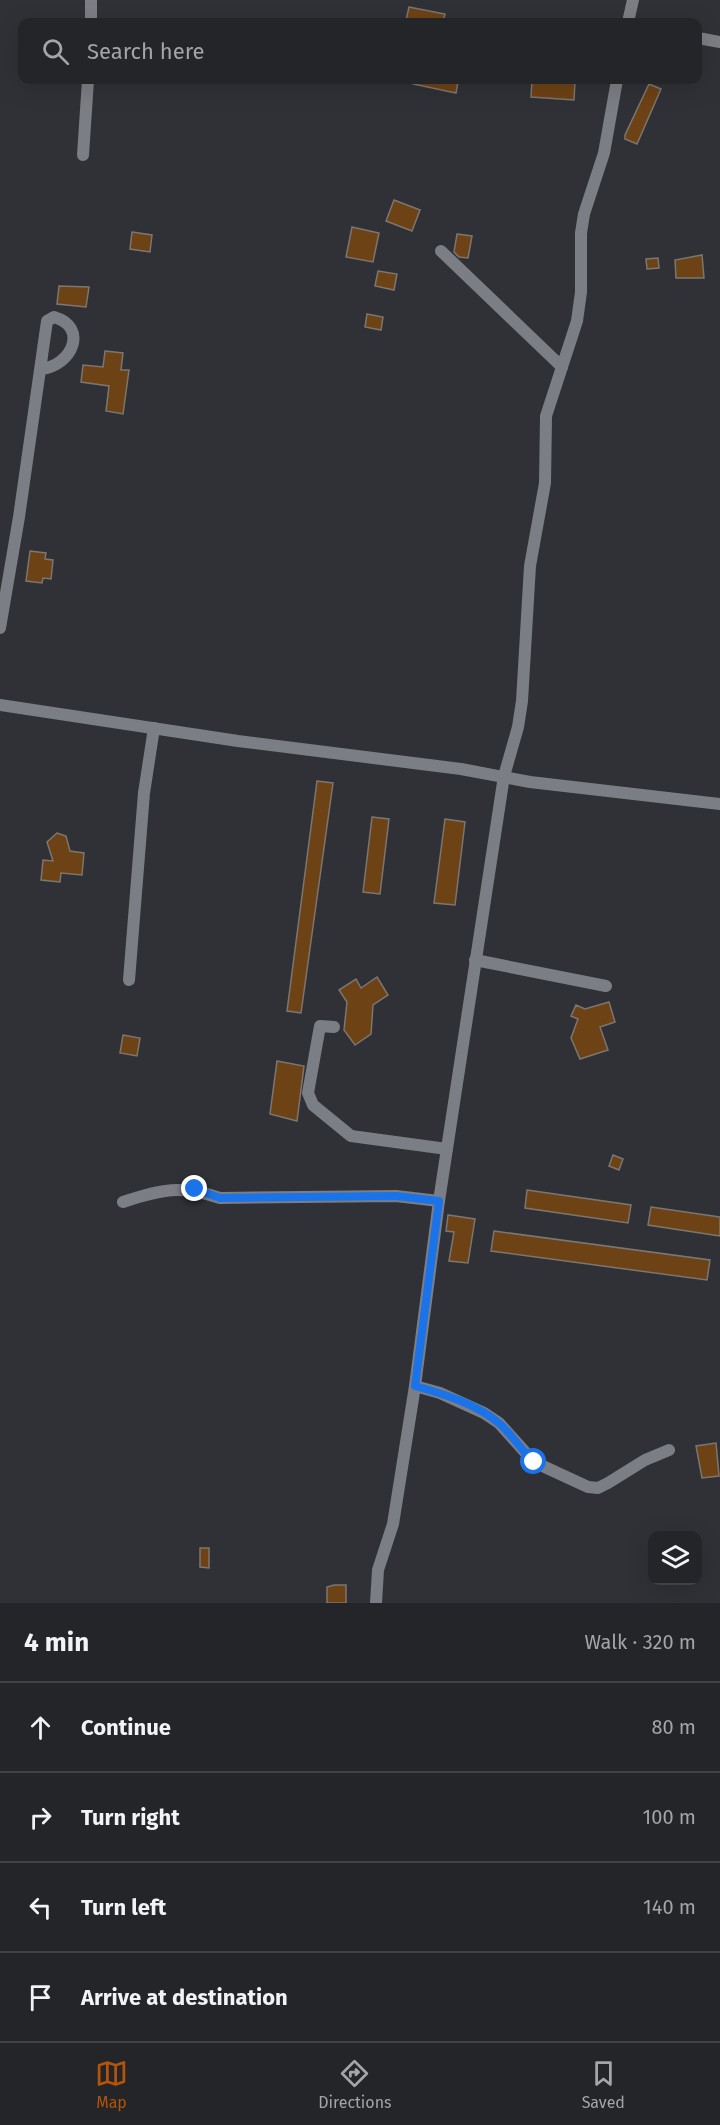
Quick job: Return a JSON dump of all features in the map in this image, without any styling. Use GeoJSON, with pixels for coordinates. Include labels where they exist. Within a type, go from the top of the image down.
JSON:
{"type":"FeatureCollection","features":[{"type":"Feature","properties":{"kind":"street"},"geometry":{"type":"LineString","coordinates":[[91,0],[91,18]]}},
{"type":"Feature","properties":{"kind":"street"},"geometry":{"type":"LineString","coordinates":[[629,18],[633,0]]}},
{"type":"Feature","properties":{"kind":"street"},"geometry":{"type":"LineString","coordinates":[[702,39],[720,42]]}},
{"type":"Feature","properties":{"kind":"street"},"geometry":{"type":"LineString","coordinates":[[83,155],[88,84]]}},
{"type":"Feature","properties":{"kind":"street"},"geometry":{"type":"LineString","coordinates":[[376,1603],[378,1570],[393,1524],[415,1386],[439,1201],[504,776],[518,727],[522,700],[531,566],[545,483],[546,416],[577,321],[581,292],[581,233],[584,214],[604,153],[616,84]]}},
{"type":"Feature","properties":{"kind":"street"},"geometry":{"type":"LineString","coordinates":[[441,250],[562,367]]}},
{"type":"Feature","properties":{"kind":"street"},"geometry":{"type":"LineString","coordinates":[[0,628],[41,369]]}},
{"type":"Feature","properties":{"kind":"street"},"geometry":{"type":"LineString","coordinates":[[0,705],[504,776],[530,782],[720,804]]}},
{"type":"Feature","properties":{"kind":"street"},"geometry":{"type":"LineString","coordinates":[[129,980],[143,805],[154,728]]}},
{"type":"Feature","properties":{"kind":"street"},"geometry":{"type":"LineString","coordinates":[[475,960],[606,986]]}},
{"type":"Feature","properties":{"kind":"street"},"geometry":{"type":"LineString","coordinates":[[334,1027],[320,1026],[308,1093],[313,1105],[351,1136],[447,1149]]}},
{"type":"Feature","properties":{"kind":"street"},"geometry":{"type":"LineString","coordinates":[[123,1202],[171,1190],[195,1189],[220,1198],[396,1196],[439,1201]]}},
{"type":"Feature","properties":{"kind":"street"},"geometry":{"type":"LineString","coordinates":[[415,1386],[440,1393],[484,1413],[499,1423],[534,1462],[588,1487],[598,1488],[645,1460],[669,1450]]}},
{"type":"Feature","properties":{"kind":"building"},"geometry":{"type":"Polygon","coordinates":[[[409,7],[445,14],[444,18],[406,18],[409,7]]]}},
{"type":"Feature","properties":{"kind":"building"},"geometry":{"type":"Polygon","coordinates":[[[413,84],[458,84],[456,93],[413,84]]]}},
{"type":"Feature","properties":{"kind":"building"},"geometry":{"type":"Polygon","coordinates":[[[532,84],[575,84],[574,100],[531,97],[532,84]]]}},
{"type":"Feature","properties":{"kind":"building"},"geometry":{"type":"Polygon","coordinates":[[[649,84],[661,89],[637,144],[625,139],[625,135],[649,84]]]}},
{"type":"Feature","properties":{"kind":"building"},"geometry":{"type":"Polygon","coordinates":[[[394,200],[420,210],[412,231],[386,221],[394,200]]]}},
{"type":"Feature","properties":{"kind":"building"},"geometry":{"type":"Polygon","coordinates":[[[352,227],[379,233],[373,262],[346,257],[352,227]]]}},
{"type":"Feature","properties":{"kind":"building"},"geometry":{"type":"Polygon","coordinates":[[[132,232],[152,235],[150,252],[130,249],[132,232]]]}},
{"type":"Feature","properties":{"kind":"building"},"geometry":{"type":"Polygon","coordinates":[[[457,234],[472,236],[468,258],[459,257],[454,252],[457,234]]]}},
{"type":"Feature","properties":{"kind":"building"},"geometry":{"type":"Polygon","coordinates":[[[702,255],[704,278],[676,278],[675,260],[702,255]]]}},
{"type":"Feature","properties":{"kind":"building"},"geometry":{"type":"Polygon","coordinates":[[[658,258],[659,268],[647,269],[646,259],[658,258]]]}},
{"type":"Feature","properties":{"kind":"building"},"geometry":{"type":"Polygon","coordinates":[[[378,271],[397,274],[394,290],[375,286],[378,271]]]}},
{"type":"Feature","properties":{"kind":"building"},"geometry":{"type":"Polygon","coordinates":[[[59,286],[89,287],[86,307],[57,304],[59,286]]]}},
{"type":"Feature","properties":{"kind":"building"},"geometry":{"type":"Polygon","coordinates":[[[367,314],[383,317],[381,330],[365,327],[367,314]]]}},
{"type":"Feature","properties":{"kind":"building"},"geometry":{"type":"Polygon","coordinates":[[[105,351],[123,353],[121,370],[129,370],[123,414],[106,411],[109,386],[81,382],[83,365],[103,367],[105,351]]]}},
{"type":"Feature","properties":{"kind":"building"},"geometry":{"type":"Polygon","coordinates":[[[30,551],[46,553],[45,559],[53,560],[51,579],[43,578],[42,583],[26,581],[30,551]]]}},
{"type":"Feature","properties":{"kind":"building"},"geometry":{"type":"Polygon","coordinates":[[[317,781],[333,783],[301,1013],[287,1011],[317,781]]]}},
{"type":"Feature","properties":{"kind":"building"},"geometry":{"type":"Polygon","coordinates":[[[372,817],[389,819],[380,894],[363,892],[372,817]]]}},
{"type":"Feature","properties":{"kind":"building"},"geometry":{"type":"Polygon","coordinates":[[[445,819],[465,822],[455,905],[434,903],[445,819]]]}},
{"type":"Feature","properties":{"kind":"building"},"geometry":{"type":"Polygon","coordinates":[[[57,833],[66,836],[70,851],[84,853],[82,875],[61,873],[60,882],[41,880],[43,860],[53,861],[47,842],[57,833]]]}},
{"type":"Feature","properties":{"kind":"building"},"geometry":{"type":"Polygon","coordinates":[[[377,977],[388,995],[373,1005],[371,1034],[355,1045],[344,1030],[347,1002],[339,990],[356,979],[361,988],[377,977]]]}},
{"type":"Feature","properties":{"kind":"building"},"geometry":{"type":"Polygon","coordinates":[[[609,1002],[615,1022],[600,1027],[608,1050],[580,1059],[571,1038],[578,1019],[571,1016],[576,1005],[585,1009],[609,1002]]]}},
{"type":"Feature","properties":{"kind":"building"},"geometry":{"type":"Polygon","coordinates":[[[123,1035],[140,1038],[137,1056],[120,1053],[123,1035]]]}},
{"type":"Feature","properties":{"kind":"building"},"geometry":{"type":"Polygon","coordinates":[[[277,1061],[304,1066],[297,1121],[270,1114],[277,1061]]]}},
{"type":"Feature","properties":{"kind":"building"},"geometry":{"type":"Polygon","coordinates":[[[613,1155],[623,1159],[619,1170],[609,1166],[613,1155]]]}},
{"type":"Feature","properties":{"kind":"building"},"geometry":{"type":"Polygon","coordinates":[[[527,1190],[631,1205],[628,1223],[525,1208],[527,1190]]]}},
{"type":"Feature","properties":{"kind":"building"},"geometry":{"type":"Polygon","coordinates":[[[651,1207],[720,1217],[720,1236],[648,1225],[651,1207]]]}},
{"type":"Feature","properties":{"kind":"building"},"geometry":{"type":"Polygon","coordinates":[[[448,1215],[475,1219],[468,1263],[449,1261],[454,1232],[446,1231],[448,1215]]]}},
{"type":"Feature","properties":{"kind":"building"},"geometry":{"type":"Polygon","coordinates":[[[494,1231],[710,1260],[707,1280],[491,1251],[494,1231]]]}},
{"type":"Feature","properties":{"kind":"building"},"geometry":{"type":"Polygon","coordinates":[[[716,1443],[719,1476],[702,1478],[696,1446],[716,1443]]]}},
{"type":"Feature","properties":{"kind":"building"},"geometry":{"type":"Polygon","coordinates":[[[200,1548],[209,1548],[209,1568],[200,1567],[200,1548]]]}},
{"type":"Feature","properties":{"kind":"building"},"geometry":{"type":"Polygon","coordinates":[[[346,1585],[346,1603],[327,1603],[327,1587],[346,1585]]]}},
{"type":"Feature","properties":{"kind":"route"},"geometry":{"type":"LineString","coordinates":[[195,1189],[220,1198],[396,1196],[439,1201],[415,1386],[440,1393],[484,1413],[499,1423],[534,1462]]}}]}
